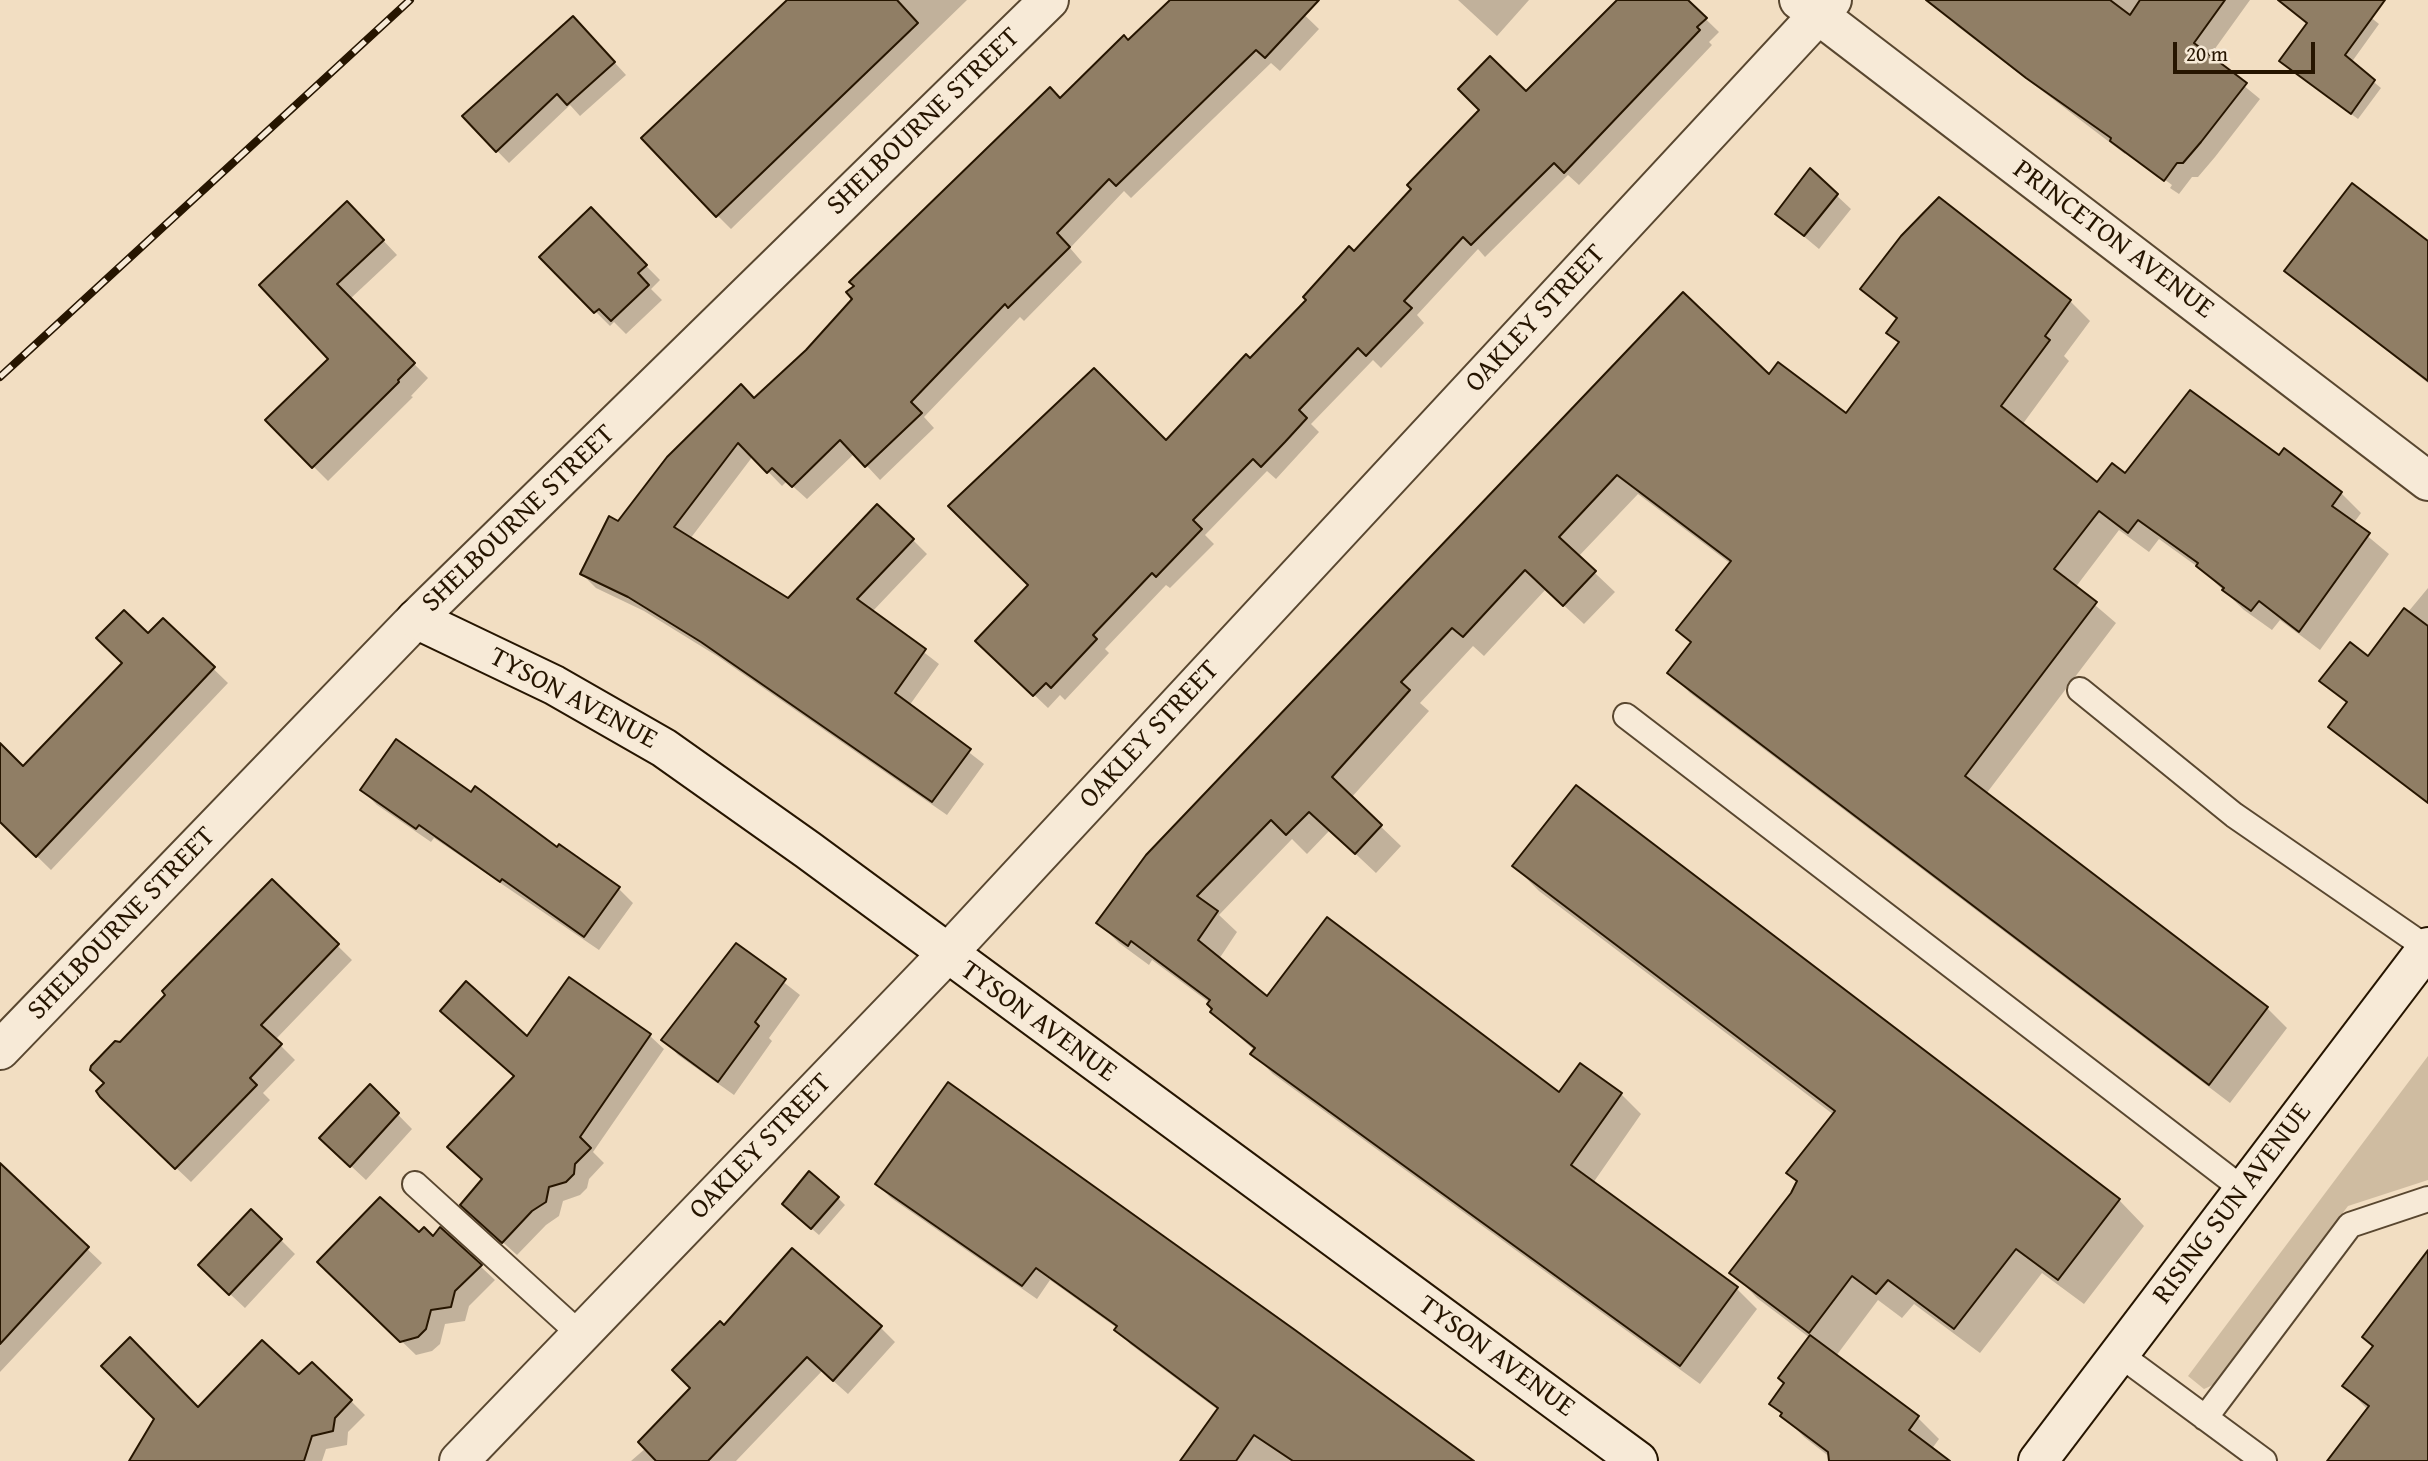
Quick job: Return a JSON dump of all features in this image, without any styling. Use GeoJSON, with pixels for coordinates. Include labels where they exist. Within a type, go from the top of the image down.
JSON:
{"type":"FeatureCollection","features":[{"type":"Feature","properties":{"kind":"street","name":"SHELBOURNE STREET"},"geometry":{"type":"LineString","coordinates":[[0,1050],[416,619],[1049,0]]}},
{"type":"Feature","properties":{"kind":"street","name":"PRINCETON AVENUE"},"geometry":{"type":"LineString","coordinates":[[1816,5],[2428,481]]}},
{"type":"Feature","properties":{"kind":"street","name":"OAKLEY STREET"},"geometry":{"type":"LineString","coordinates":[[459,1461],[946,954],[1816,5]]}},
{"type":"Feature","properties":{"kind":"street","name":"TYSON AVENUE"},"geometry":{"type":"LineString","coordinates":[[416,619],[554,685],[664,748],[808,850],[1638,1461]]}},
{"type":"Feature","properties":{"kind":"street","name":"RISING SUN AVENUE"},"geometry":{"type":"LineString","coordinates":[[2038,1461],[2425,958]]}},
{"type":"Feature","properties":{"kind":"lane"},"geometry":{"type":"LineString","coordinates":[[2080,690],[2234,815],[2425,958]]}},
{"type":"Feature","properties":{"kind":"lane"},"geometry":{"type":"LineString","coordinates":[[1626,716],[2244,1191]]}},
{"type":"Feature","properties":{"kind":"lane"},"geometry":{"type":"LineString","coordinates":[[415,1184],[581,1335]]}},
{"type":"Feature","properties":{"kind":"lane"},"geometry":{"type":"LineString","coordinates":[[2205,1418],[2350,1225],[2428,1199]]}},
{"type":"Feature","properties":{"kind":"lane"},"geometry":{"type":"LineString","coordinates":[[2119,1354],[2264,1461]]}},
{"type":"Feature","properties":{"kind":"shaded area"},"geometry":{"type":"Polygon","coordinates":[[[2428,1056],[2428,1180],[2348,1206],[2213,1385],[2204,1389],[2188,1376],[2428,1056]]]}},
{"type":"Feature","properties":{"kind":"building"},"geometry":{"type":"Polygon","coordinates":[[[787,0],[897,0],[918,23],[716,217],[641,138],[787,0]]]}},
{"type":"Feature","properties":{"kind":"building"},"geometry":{"type":"Polygon","coordinates":[[[1170,0],[1319,0],[1265,58],[1256,50],[1116,186],[1109,179],[1057,233],[1070,247],[1008,308],[1005,304],[911,402],[922,413],[865,467],[840,440],[792,487],[772,468],[767,473],[738,443],[674,527],[788,598],[877,504],[914,539],[857,599],[926,649],[895,693],[971,749],[932,802],[701,642],[628,597],[580,574],[609,516],[618,521],[667,457],[741,384],[754,398],[806,350],[852,299],[846,292],[854,286],[849,282],[1050,87],[1060,98],[1124,35],[1128,40],[1170,0]]]}},
{"type":"Feature","properties":{"kind":"building"},"geometry":{"type":"Polygon","coordinates":[[[1617,0],[1688,0],[1707,18],[1697,27],[1700,30],[1564,173],[1554,163],[1471,245],[1463,237],[1404,301],[1412,308],[1366,356],[1358,348],[1299,410],[1307,418],[1285,442],[1261,467],[1253,459],[1193,520],[1202,529],[1156,577],[1152,573],[1093,635],[1097,639],[1051,688],[1046,683],[1033,696],[975,641],[1028,585],[948,506],[1094,368],[1166,440],[1246,354],[1250,358],[1306,300],[1303,297],[1349,246],[1354,251],[1411,189],[1407,185],[1479,110],[1458,89],[1490,56],[1526,91],[1617,0]]]}},
{"type":"Feature","properties":{"kind":"building"},"geometry":{"type":"Polygon","coordinates":[[[1926,0],[2110,0],[2130,15],[2140,0],[2225,0],[2194,43],[2247,83],[2201,142],[2183,163],[2177,163],[2164,181],[2110,141],[2111,138],[2026,78],[1926,0]]]}},
{"type":"Feature","properties":{"kind":"building"},"geometry":{"type":"Polygon","coordinates":[[[2278,0],[2385,0],[2345,55],[2375,80],[2351,114],[2279,61],[2307,23],[2278,0]]]}},
{"type":"Feature","properties":{"kind":"building"},"geometry":{"type":"Polygon","coordinates":[[[573,16],[615,62],[567,105],[557,94],[496,152],[462,116],[573,16]]]}},
{"type":"Feature","properties":{"kind":"building"},"geometry":{"type":"Polygon","coordinates":[[[1810,168],[1838,194],[1804,236],[1775,214],[1810,168]]]}},
{"type":"Feature","properties":{"kind":"building"},"geometry":{"type":"Polygon","coordinates":[[[2352,183],[2428,241],[2428,381],[2284,271],[2352,183]]]}},
{"type":"Feature","properties":{"kind":"building"},"geometry":{"type":"Polygon","coordinates":[[[1939,197],[2071,300],[2045,336],[2050,340],[2001,406],[2097,482],[2112,463],[2125,473],[2190,390],[2279,455],[2284,448],[2342,492],[2332,506],[2370,533],[2299,632],[2259,601],[2251,611],[2222,590],[2224,588],[2196,566],[2198,563],[2138,520],[2128,533],[2099,511],[2054,569],[2097,602],[1965,776],[2268,1007],[2209,1085],[1667,673],[1691,642],[1676,630],[1731,561],[1617,475],[1559,537],[1596,571],[1563,606],[1525,570],[1463,637],[1452,628],[1401,682],[1410,690],[1332,777],[1382,825],[1355,854],[1309,812],[1286,835],[1271,820],[1197,896],[1218,911],[1198,940],[1267,996],[1327,917],[1559,1092],[1580,1063],[1622,1093],[1571,1165],[1738,1287],[1680,1366],[1250,1054],[1255,1048],[1210,1012],[1212,1009],[1207,1004],[1210,1000],[1131,941],[1128,946],[1096,923],[1146,855],[1683,292],[1769,374],[1778,362],[1846,413],[1899,342],[1886,333],[1897,318],[1860,289],[1901,236],[1939,197]]]}},
{"type":"Feature","properties":{"kind":"building"},"geometry":{"type":"Polygon","coordinates":[[[347,201],[384,240],[337,284],[415,363],[312,468],[265,420],[328,359],[259,285],[347,201]]]}},
{"type":"Feature","properties":{"kind":"building"},"geometry":{"type":"Polygon","coordinates":[[[591,207],[647,265],[638,273],[649,285],[611,321],[599,309],[594,313],[539,257],[591,207]]]}},
{"type":"Feature","properties":{"kind":"building"},"geometry":{"type":"Polygon","coordinates":[[[2404,608],[2428,626],[2428,803],[2328,727],[2347,702],[2319,681],[2350,642],[2368,656],[2404,608]]]}},
{"type":"Feature","properties":{"kind":"building"},"geometry":{"type":"Polygon","coordinates":[[[124,610],[148,633],[163,618],[215,667],[36,857],[0,822],[0,743],[23,766],[122,663],[96,638],[124,610]]]}},
{"type":"Feature","properties":{"kind":"building"},"geometry":{"type":"Polygon","coordinates":[[[396,739],[471,792],[475,786],[557,847],[559,844],[620,887],[584,937],[502,879],[500,882],[419,825],[416,829],[360,790],[396,739]]]}},
{"type":"Feature","properties":{"kind":"building"},"geometry":{"type":"Polygon","coordinates":[[[1576,785],[2120,1199],[2058,1280],[2016,1249],[1954,1329],[1888,1280],[1876,1294],[1852,1276],[1809,1333],[1729,1273],[1791,1193],[1797,1181],[1786,1173],[1835,1111],[1512,866],[1576,785]]]}},
{"type":"Feature","properties":{"kind":"building"},"geometry":{"type":"Polygon","coordinates":[[[272,879],[339,944],[261,1025],[282,1044],[250,1078],[257,1085],[175,1169],[100,1097],[96,1091],[104,1083],[90,1070],[91,1066],[115,1041],[120,1042],[165,995],[162,991],[272,879]]]}},
{"type":"Feature","properties":{"kind":"building"},"geometry":{"type":"Polygon","coordinates":[[[736,943],[786,979],[755,1022],[759,1026],[718,1082],[661,1040],[736,943]]]}},
{"type":"Feature","properties":{"kind":"building"},"geometry":{"type":"Polygon","coordinates":[[[569,977],[651,1034],[580,1137],[591,1148],[575,1164],[574,1174],[566,1182],[549,1187],[546,1202],[532,1211],[502,1243],[460,1205],[482,1179],[447,1147],[514,1076],[440,1011],[466,981],[527,1036],[569,977]]]}},
{"type":"Feature","properties":{"kind":"building"},"geometry":{"type":"Polygon","coordinates":[[[948,1082],[1474,1461],[1293,1461],[1254,1435],[1236,1461],[1180,1461],[1218,1408],[1114,1330],[1117,1326],[1036,1268],[1022,1286],[875,1184],[948,1082]]]}},
{"type":"Feature","properties":{"kind":"building"},"geometry":{"type":"Polygon","coordinates":[[[370,1084],[399,1113],[350,1167],[319,1138],[370,1084]]]}},
{"type":"Feature","properties":{"kind":"building"},"geometry":{"type":"Polygon","coordinates":[[[0,1163],[89,1247],[0,1344],[0,1163]]]}},
{"type":"Feature","properties":{"kind":"building"},"geometry":{"type":"Polygon","coordinates":[[[809,1171],[839,1197],[811,1229],[782,1204],[809,1171]]]}},
{"type":"Feature","properties":{"kind":"building"},"geometry":{"type":"Polygon","coordinates":[[[380,1197],[419,1232],[424,1227],[433,1236],[440,1227],[482,1265],[455,1291],[451,1307],[431,1310],[426,1329],[418,1337],[400,1342],[317,1262],[380,1197]]]}},
{"type":"Feature","properties":{"kind":"building"},"geometry":{"type":"Polygon","coordinates":[[[251,1209],[282,1239],[229,1295],[198,1265],[251,1209]]]}},
{"type":"Feature","properties":{"kind":"building"},"geometry":{"type":"Polygon","coordinates":[[[792,1248],[882,1326],[833,1381],[807,1357],[708,1461],[656,1461],[638,1442],[690,1388],[672,1370],[720,1321],[724,1325],[792,1248]]]}},
{"type":"Feature","properties":{"kind":"building"},"geometry":{"type":"Polygon","coordinates":[[[2428,1250],[2428,1461],[2327,1461],[2369,1406],[2342,1386],[2373,1346],[2362,1337],[2428,1250]]]}},
{"type":"Feature","properties":{"kind":"building"},"geometry":{"type":"Polygon","coordinates":[[[1810,1335],[1919,1416],[1909,1430],[1950,1461],[1829,1461],[1828,1452],[1780,1416],[1782,1413],[1769,1404],[1784,1383],[1778,1378],[1810,1335]]]}},
{"type":"Feature","properties":{"kind":"building"},"geometry":{"type":"Polygon","coordinates":[[[130,1337],[198,1407],[262,1340],[299,1374],[312,1362],[352,1400],[335,1418],[333,1431],[312,1436],[304,1461],[129,1461],[154,1419],[101,1366],[130,1337]]]}},
{"type":"Feature","properties":{"kind":"railway"},"geometry":{"type":"LineString","coordinates":[[0,377],[410,0]]}}]}
